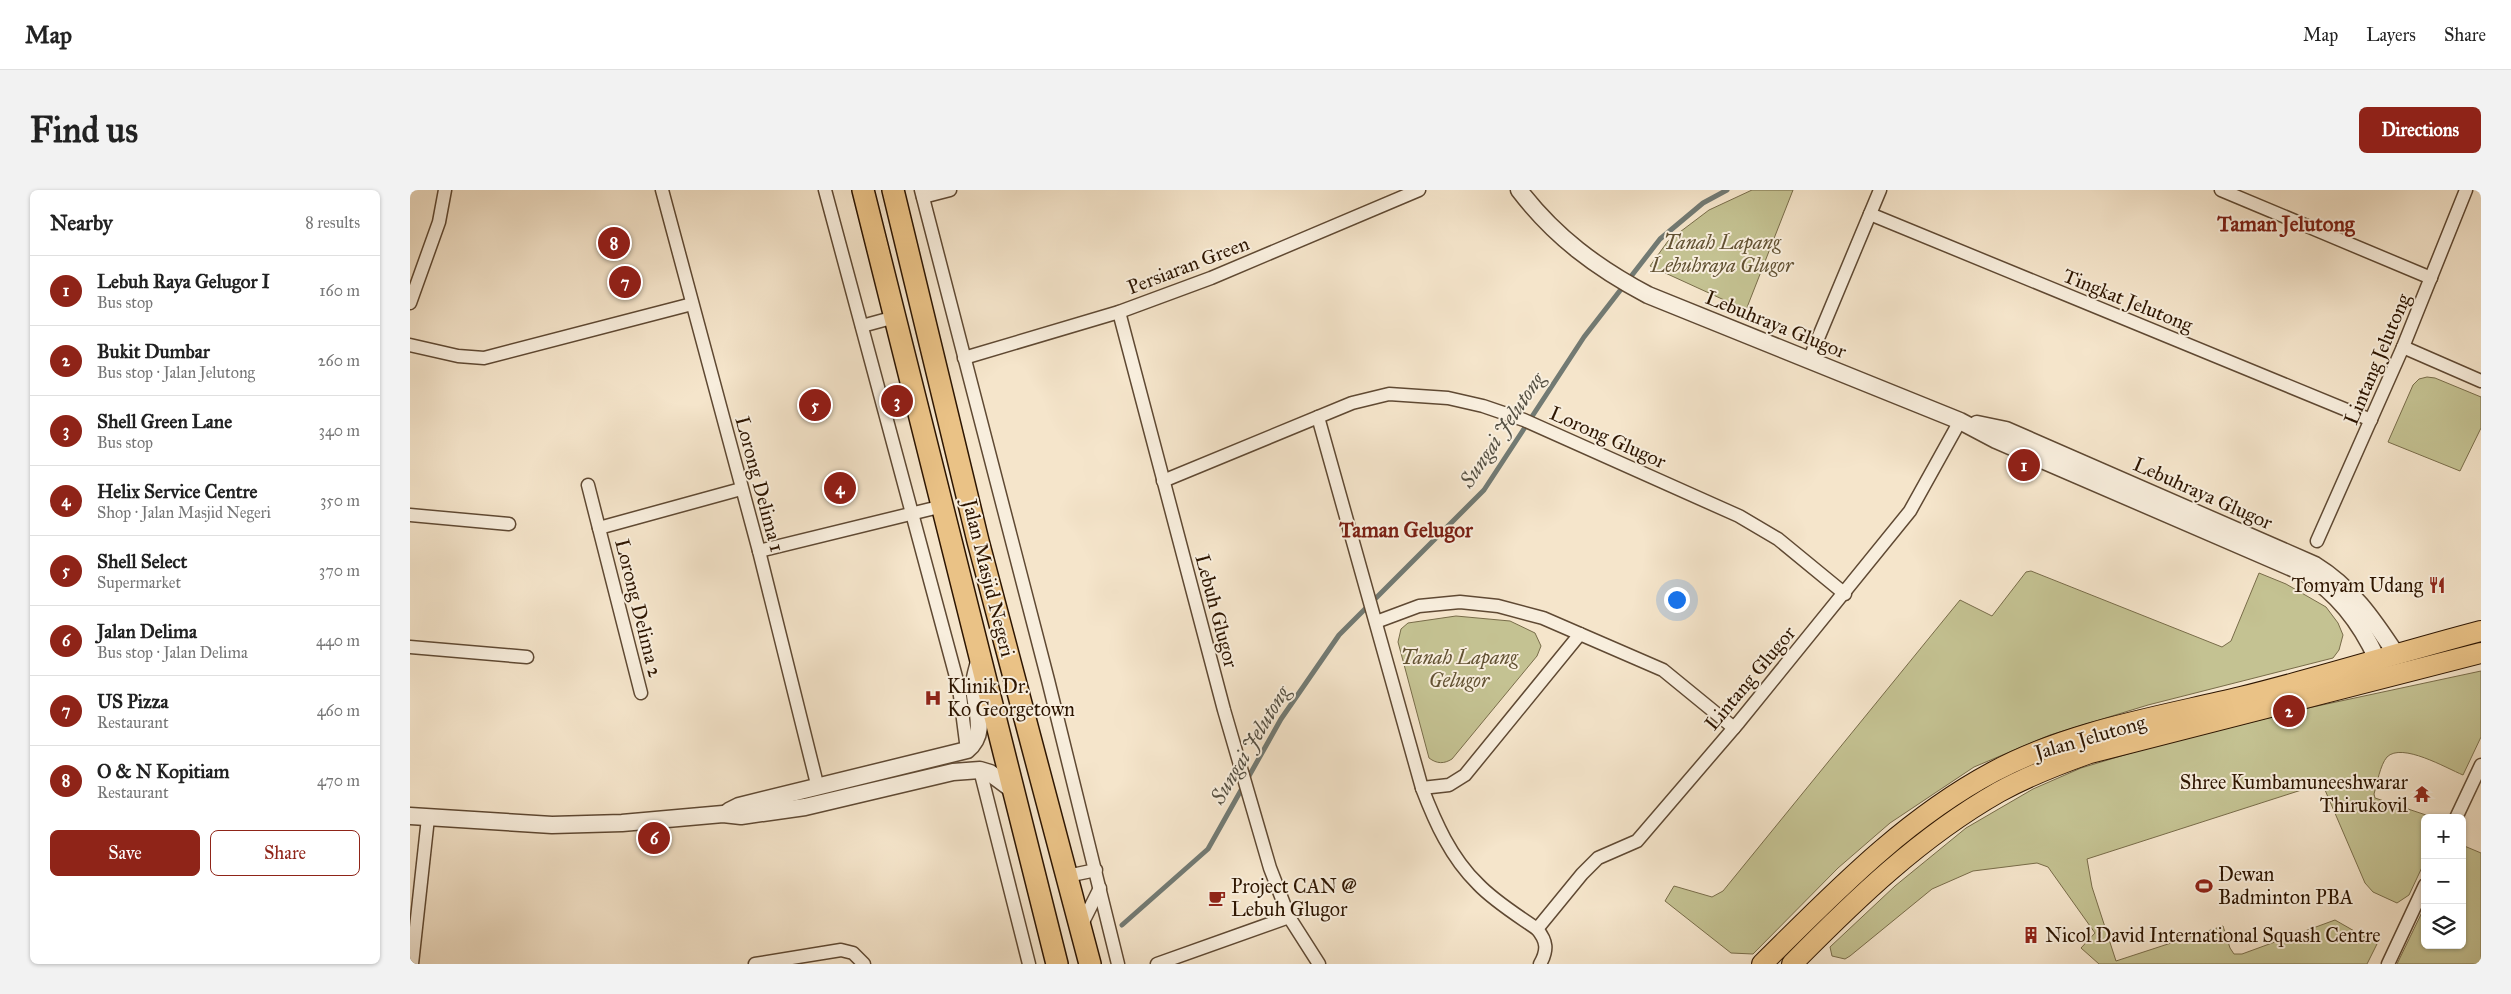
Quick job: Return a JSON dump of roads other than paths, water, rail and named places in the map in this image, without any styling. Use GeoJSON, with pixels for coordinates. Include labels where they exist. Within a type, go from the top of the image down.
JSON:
{"type":"FeatureCollection","features":[{"type":"Feature","properties":{"kind":"highway","name":"Jalan Masjid Negeri"},"geometry":{"type":"LineString","coordinates":[[863,190],[1057,964]]}},
{"type":"Feature","properties":{"kind":"highway","name":"Jalan Masjid Negeri"},"geometry":{"type":"LineString","coordinates":[[893,190],[978,541],[1090,964]]}},
{"type":"Feature","properties":{"kind":"main road","name":"Jalan Jelutong"},"geometry":{"type":"LineString","coordinates":[[1762,964],[1859,868],[1930,812],[1992,772],[2030,754],[2068,741],[2387,658],[2481,630]]}},
{"type":"Feature","properties":{"kind":"main road","name":"Jalan Jelutong"},"geometry":{"type":"LineString","coordinates":[[1792,964],[1886,873],[1933,836],[2000,792],[2043,770],[2090,753],[2481,653]]}},
{"type":"Feature","properties":{"kind":"main road"},"geometry":{"type":"LineString","coordinates":[[2350,686],[2368,677],[2387,658],[2424,668]]}},
{"type":"Feature","properties":{"kind":"street"},"geometry":{"type":"LineString","coordinates":[[410,303],[440,222],[442,190]]}},
{"type":"Feature","properties":{"kind":"street","name":"Lorong Delima 1"},"geometry":{"type":"LineString","coordinates":[[662,190],[759,551],[818,788]]}},
{"type":"Feature","properties":{"kind":"street"},"geometry":{"type":"LineString","coordinates":[[824,190],[914,513],[959,688],[967,750]]}},
{"type":"Feature","properties":{"kind":"street"},"geometry":{"type":"LineString","coordinates":[[950,190],[922,193],[1096,870],[1118,964]]}},
{"type":"Feature","properties":{"kind":"street","name":"Persiaran Green"},"geometry":{"type":"LineString","coordinates":[[964,358],[1119,312],[1211,278],[1419,190]]}},
{"type":"Feature","properties":{"kind":"street","name":"Lebuhraya Glugor"},"geometry":{"type":"LineString","coordinates":[[1519,190],[1560,238],[1613,276],[1648,295],[1960,421],[2006,430],[2306,574],[2323,584],[2387,658]]}},
{"type":"Feature","properties":{"kind":"street"},"geometry":{"type":"LineString","coordinates":[[1809,360],[1880,190]]}},
{"type":"Feature","properties":{"kind":"street"},"geometry":{"type":"LineString","coordinates":[[2221,190],[2431,278]]}},
{"type":"Feature","properties":{"kind":"street","name":"Lintang Jelutong"},"geometry":{"type":"LineString","coordinates":[[2317,541],[2403,347],[2466,190]]}},
{"type":"Feature","properties":{"kind":"street","name":"Tingkat Jelutong"},"geometry":{"type":"LineString","coordinates":[[1870,214],[2372,420]]}},
{"type":"Feature","properties":{"kind":"street"},"geometry":{"type":"LineString","coordinates":[[410,345],[458,356],[484,358],[692,304]]}},
{"type":"Feature","properties":{"kind":"street","name":"Lebuh Glugor"},"geometry":{"type":"LineString","coordinates":[[1119,312],[1242,772],[1270,868],[1289,917],[1319,964]]}},
{"type":"Feature","properties":{"kind":"street"},"geometry":{"type":"LineString","coordinates":[[862,326],[895,317]]}},
{"type":"Feature","properties":{"kind":"street"},"geometry":{"type":"LineString","coordinates":[[2403,347],[2481,381]]}},
{"type":"Feature","properties":{"kind":"street","name":"Lorong Glugor"},"geometry":{"type":"LineString","coordinates":[[1164,481],[1352,403],[1389,394],[1448,398],[1483,406],[1524,420],[1760,527],[1778,539],[1846,594]]}},
{"type":"Feature","properties":{"kind":"street"},"geometry":{"type":"LineString","coordinates":[[1318,417],[1422,788],[1444,838],[1462,867],[1479,886],[1536,929],[1546,945],[1540,964]]}},
{"type":"Feature","properties":{"kind":"street","name":"Lintang Glugor"},"geometry":{"type":"LineString","coordinates":[[1536,929],[1582,874],[1598,858],[1637,841],[1846,594],[1910,511],[1960,421]]}},
{"type":"Feature","properties":{"kind":"street"},"geometry":{"type":"LineString","coordinates":[[588,485],[600,528]]}},
{"type":"Feature","properties":{"kind":"street","name":"Lorong Delima 2"},"geometry":{"type":"LineString","coordinates":[[641,693],[600,528],[741,489]]}},
{"type":"Feature","properties":{"kind":"street"},"geometry":{"type":"LineString","coordinates":[[759,551],[943,506]]}},
{"type":"Feature","properties":{"kind":"street"},"geometry":{"type":"LineString","coordinates":[[410,515],[508,524]]}},
{"type":"Feature","properties":{"kind":"street"},"geometry":{"type":"LineString","coordinates":[[1375,618],[1419,606],[1460,602],[1498,606],[1543,618],[1662,670],[1734,728]]}},
{"type":"Feature","properties":{"kind":"street"},"geometry":{"type":"LineString","coordinates":[[1422,788],[1449,785],[1465,775],[1580,634]]}},
{"type":"Feature","properties":{"kind":"street"},"geometry":{"type":"LineString","coordinates":[[410,647],[527,657]]}},
{"type":"Feature","properties":{"kind":"street"},"geometry":{"type":"LineString","coordinates":[[723,814],[739,806],[967,750],[976,743],[979,734],[974,685],[980,656]]}},
{"type":"Feature","properties":{"kind":"street"},"geometry":{"type":"LineString","coordinates":[[2458,814],[2481,764]]}},
{"type":"Feature","properties":{"kind":"street"},"geometry":{"type":"LineString","coordinates":[[410,816],[552,825],[622,823],[723,814],[741,816],[805,806],[953,772],[980,770],[990,773],[1013,790]]}},
{"type":"Feature","properties":{"kind":"street"},"geometry":{"type":"LineString","coordinates":[[980,770],[1030,964]]}},
{"type":"Feature","properties":{"kind":"street"},"geometry":{"type":"LineString","coordinates":[[412,964],[428,818]]}},
{"type":"Feature","properties":{"kind":"street"},"geometry":{"type":"LineString","coordinates":[[1067,876],[1096,870]]}},
{"type":"Feature","properties":{"kind":"street"},"geometry":{"type":"LineString","coordinates":[[1081,926],[1100,888]]}},
{"type":"Feature","properties":{"kind":"street"},"geometry":{"type":"LineString","coordinates":[[2388,964],[2421,893]]}},
{"type":"Feature","properties":{"kind":"street"},"geometry":{"type":"LineString","coordinates":[[1158,964],[1289,917]]}},
{"type":"Feature","properties":{"kind":"street"},"geometry":{"type":"LineString","coordinates":[[755,964],[841,950],[853,953],[864,964]]}},
{"type":"Feature","properties":{"kind":"waterway","name":"Sungai Jelutong"},"geometry":{"type":"LineString","coordinates":[[1122,925],[1208,849],[1281,719],[1339,635],[1484,490],[1584,337],[1660,239],[1703,203],[1727,190]]}},
{"type":"Feature","properties":{"kind":"place","name":"O & N Kopitiam"},"geometry":{"type":"Point","coordinates":[614,243]}},
{"type":"Feature","properties":{"kind":"place","name":"US Pizza"},"geometry":{"type":"Point","coordinates":[625,282]}},
{"type":"Feature","properties":{"kind":"place","name":"Shell Green Lane"},"geometry":{"type":"Point","coordinates":[897,401]}},
{"type":"Feature","properties":{"kind":"place","name":"Shell Select"},"geometry":{"type":"Point","coordinates":[815,405]}},
{"type":"Feature","properties":{"kind":"place","name":"Lebuh Raya Gelugor I"},"geometry":{"type":"Point","coordinates":[2024,465]}},
{"type":"Feature","properties":{"kind":"place","name":"Helix Service Centre"},"geometry":{"type":"Point","coordinates":[840,488]}},
{"type":"Feature","properties":{"kind":"place","name":"Tomyam Udang"},"geometry":{"type":"Point","coordinates":[2437,585]}},
{"type":"Feature","properties":{"kind":"place","name":"Klinik Dr. Ko Georgetown"},"geometry":{"type":"Point","coordinates":[933,698]}},
{"type":"Feature","properties":{"kind":"place","name":"Bukit Dumbar"},"geometry":{"type":"Point","coordinates":[2289,711]}},
{"type":"Feature","properties":{"kind":"place","name":"Shree Kumbamuneeshwarar Thirukovil"},"geometry":{"type":"Point","coordinates":[2422,794]}},
{"type":"Feature","properties":{"kind":"place","name":"Jalan Delima"},"geometry":{"type":"Point","coordinates":[654,838]}},
{"type":"Feature","properties":{"kind":"place","name":"Dewan Badminton PBA"},"geometry":{"type":"Point","coordinates":[2204,886]}},
{"type":"Feature","properties":{"kind":"place","name":"Project CAN @ Lebuh Glugor"},"geometry":{"type":"Point","coordinates":[1217,898]}},
{"type":"Feature","properties":{"kind":"place","name":"Nicol David International Squash Centre"},"geometry":{"type":"Point","coordinates":[2031,935]}},
{"type":"Feature","properties":{"kind":"district","name":"Taman Jelutong"},"geometry":{"type":"Point","coordinates":[2286,224]}},
{"type":"Feature","properties":{"kind":"district","name":"Taman Gelugor"},"geometry":{"type":"Point","coordinates":[1406,530]}},
{"type":"Feature","properties":{"kind":"park label","name":"Tanah Lapang Lebuhraya Glugor"},"geometry":{"type":"Point","coordinates":[1722,254]}},
{"type":"Feature","properties":{"kind":"park label","name":"Tanah Lapang Gelugor"},"geometry":{"type":"Point","coordinates":[1459,668]}}]}
